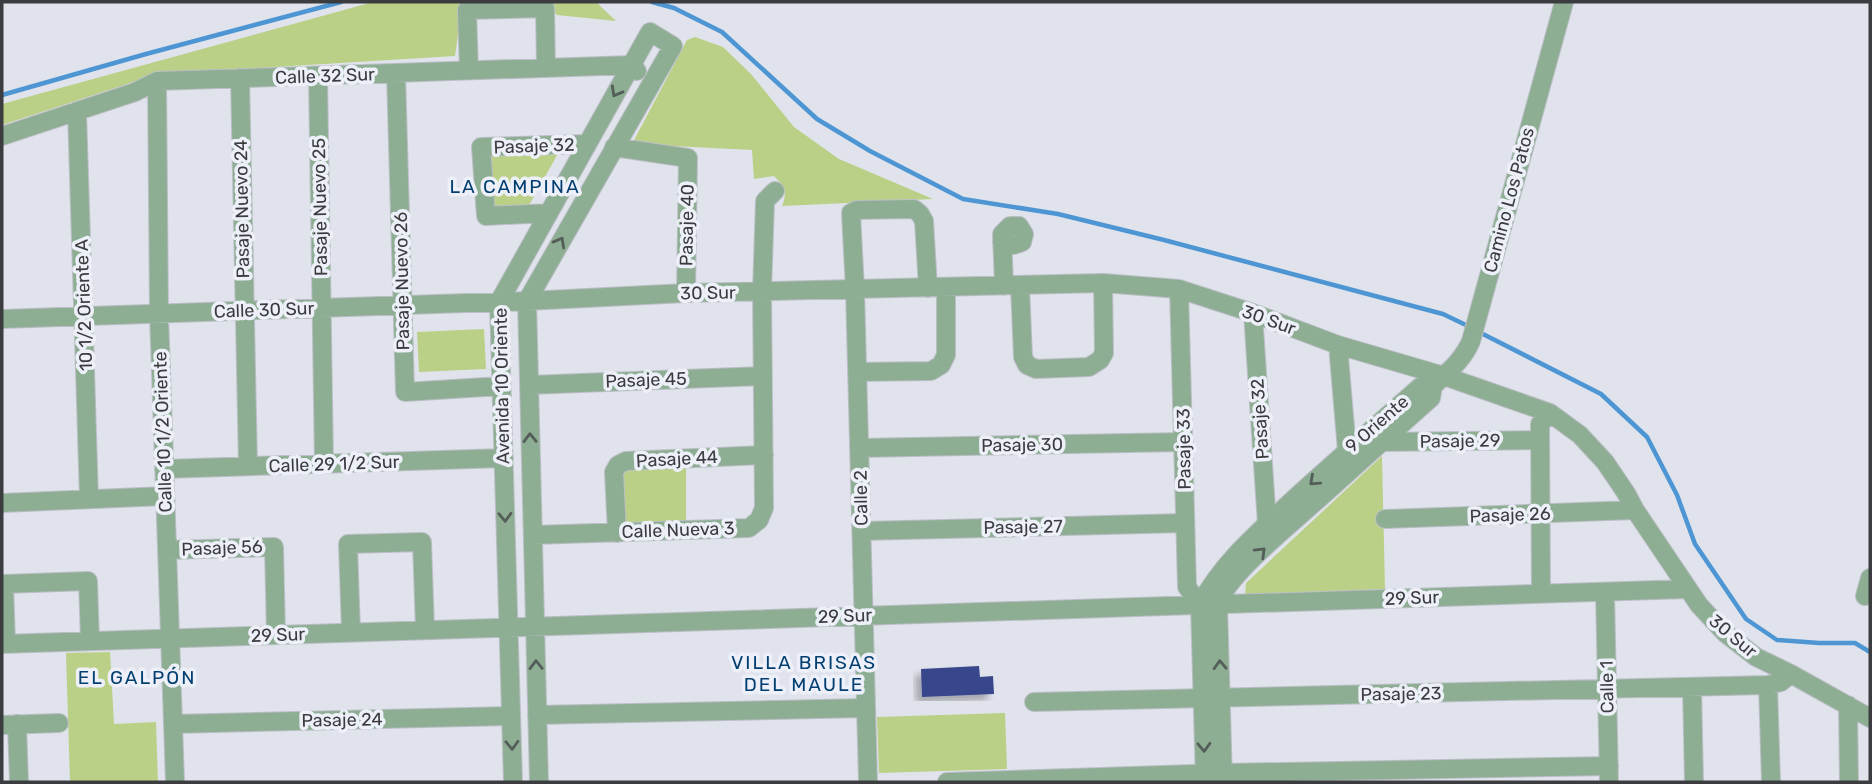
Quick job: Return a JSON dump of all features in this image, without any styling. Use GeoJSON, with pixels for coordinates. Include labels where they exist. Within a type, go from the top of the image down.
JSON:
{"type":"FeatureCollection","features":[{"type":"Feature","properties":{"kind":"street","name":"Camino Los Patos"},"geometry":{"type":"LineString","coordinates":[[1438,381],[1466,353],[1472,335],[1564,2]]}},
{"type":"Feature","properties":{"kind":"street"},"geometry":{"type":"LineString","coordinates":[[469,71],[467,10],[545,8],[546,68]]}},
{"type":"Feature","properties":{"kind":"street","name":"Avenida 10 Oriente"},"geometry":{"type":"LineString","coordinates":[[513,782],[499,302],[650,33],[673,46],[527,301],[539,782]]}},
{"type":"Feature","properties":{"kind":"street","name":"Calle 32 Sur"},"geometry":{"type":"LineString","coordinates":[[2,136],[135,92],[157,81],[631,65]]}},
{"type":"Feature","properties":{"kind":"street"},"geometry":{"type":"LineString","coordinates":[[631,65],[650,84]]}},
{"type":"Feature","properties":{"kind":"street","name":"Pasaje Nuevo 26"},"geometry":{"type":"LineString","coordinates":[[396,73],[405,392],[501,386]]}},
{"type":"Feature","properties":{"kind":"street","name":"Pasaje Nuevo 25"},"geometry":{"type":"LineString","coordinates":[[318,76],[324,464]]}},
{"type":"Feature","properties":{"kind":"street","name":"Pasaje Nuevo 24"},"geometry":{"type":"LineString","coordinates":[[240,78],[247,467]]}},
{"type":"Feature","properties":{"kind":"street","name":"Calle 10 1/2 Oriente"},"geometry":{"type":"LineString","coordinates":[[157,81],[159,314],[175,782]]}},
{"type":"Feature","properties":{"kind":"street","name":"10 1/2 Oriente A"},"geometry":{"type":"LineString","coordinates":[[77,111],[89,499]]}},
{"type":"Feature","properties":{"kind":"street","name":"Pasaje 32"},"geometry":{"type":"LineString","coordinates":[[549,212],[486,216],[481,147],[587,144]]}},
{"type":"Feature","properties":{"kind":"street","name":"Pasaje 40"},"geometry":{"type":"LineString","coordinates":[[614,147],[688,158],[686,293]]}},
{"type":"Feature","properties":{"kind":"street","name":"Calle Nueva 3"},"geometry":{"type":"LineString","coordinates":[[533,535],[749,528],[759,520],[764,508],[762,292],[765,201],[775,191]]}},
{"type":"Feature","properties":{"kind":"street","name":"Calle 2"},"geometry":{"type":"LineString","coordinates":[[868,782],[858,372],[851,213],[857,210],[914,209],[920,214],[924,221],[937,288]]}},
{"type":"Feature","properties":{"kind":"street"},"geometry":{"type":"LineString","coordinates":[[1002,242],[1023,356],[1027,365],[1036,369],[1089,367],[1100,360],[1104,353],[1103,283]]}},
{"type":"Feature","properties":{"kind":"street","name":"30 Sur"},"geometry":{"type":"LineString","coordinates":[[527,301],[686,293],[1103,283],[1179,289],[1253,313],[1438,381],[1550,413],[1580,435],[1599,455],[1711,620],[1740,646],[1765,662],[1870,718]]}},
{"type":"Feature","properties":{"kind":"street"},"geometry":{"type":"LineString","coordinates":[[858,372],[932,371],[942,365],[946,355],[937,288]]}},
{"type":"Feature","properties":{"kind":"street","name":"Pasaje 33"},"geometry":{"type":"LineString","coordinates":[[1179,289],[1187,587],[1209,605]]}},
{"type":"Feature","properties":{"kind":"street","name":"Calle 30 Sur"},"geometry":{"type":"LineString","coordinates":[[2,319],[527,301]]}},
{"type":"Feature","properties":{"kind":"street","name":"Pasaje 32"},"geometry":{"type":"LineString","coordinates":[[1253,313],[1267,524]]}},
{"type":"Feature","properties":{"kind":"street"},"geometry":{"type":"LineString","coordinates":[[1338,345],[1347,451]]}},
{"type":"Feature","properties":{"kind":"street","name":"Pasaje 45"},"geometry":{"type":"LineString","coordinates":[[529,385],[763,376]]}},
{"type":"Feature","properties":{"kind":"street","name":"9 Oriente"},"geometry":{"type":"LineString","coordinates":[[1209,605],[1208,589],[1226,566],[1267,524],[1420,387],[1438,381]]}},
{"type":"Feature","properties":{"kind":"street","name":"9 Oriente"},"geometry":{"type":"LineString","coordinates":[[1209,605],[1274,539],[1431,398],[1438,381]]}},
{"type":"Feature","properties":{"kind":"street"},"geometry":{"type":"LineString","coordinates":[[1541,594],[1540,424],[1550,413]]}},
{"type":"Feature","properties":{"kind":"street","name":"Pasaje 29"},"geometry":{"type":"LineString","coordinates":[[1381,442],[1540,440]]}},
{"type":"Feature","properties":{"kind":"street","name":"Pasaje 30"},"geometry":{"type":"LineString","coordinates":[[860,448],[1184,442]]}},
{"type":"Feature","properties":{"kind":"street","name":"Pasaje 44"},"geometry":{"type":"LineString","coordinates":[[617,533],[614,472],[618,465],[626,461],[764,455]]}},
{"type":"Feature","properties":{"kind":"street","name":"Calle 29 1/2 Sur"},"geometry":{"type":"LineString","coordinates":[[164,469],[503,458]]}},
{"type":"Feature","properties":{"kind":"street"},"geometry":{"type":"LineString","coordinates":[[2,503],[165,496]]}},
{"type":"Feature","properties":{"kind":"street","name":"Pasaje 26"},"geometry":{"type":"LineString","coordinates":[[1385,519],[1635,510]]}},
{"type":"Feature","properties":{"kind":"street","name":"Pasaje 27"},"geometry":{"type":"LineString","coordinates":[[862,531],[1185,523]]}},
{"type":"Feature","properties":{"kind":"street"},"geometry":{"type":"LineString","coordinates":[[351,632],[348,544],[398,542],[422,542],[425,630]]}},
{"type":"Feature","properties":{"kind":"street","name":"Pasaje 56"},"geometry":{"type":"LineString","coordinates":[[167,550],[274,547],[276,635]]}},
{"type":"Feature","properties":{"kind":"street"},"geometry":{"type":"LineString","coordinates":[[4,643],[5,584],[88,581],[90,641]]}},
{"type":"Feature","properties":{"kind":"street","name":"29 Sur"},"geometry":{"type":"LineString","coordinates":[[4,643],[1688,589]]}},
{"type":"Feature","properties":{"kind":"street","name":"Calle 1"},"geometry":{"type":"LineString","coordinates":[[1605,592],[1609,774]]}},
{"type":"Feature","properties":{"kind":"street"},"geometry":{"type":"LineString","coordinates":[[1209,605],[1214,778]]}},
{"type":"Feature","properties":{"kind":"street"},"geometry":{"type":"LineString","coordinates":[[1770,782],[1768,685],[1781,682],[1791,674]]}},
{"type":"Feature","properties":{"kind":"street","name":"Pasaje 23"},"geometry":{"type":"LineString","coordinates":[[1034,702],[1768,685]]}},
{"type":"Feature","properties":{"kind":"street"},"geometry":{"type":"LineString","coordinates":[[1692,687],[1694,782]]}},
{"type":"Feature","properties":{"kind":"street"},"geometry":{"type":"LineString","coordinates":[[1848,705],[1849,782]]}},
{"type":"Feature","properties":{"kind":"street"},"geometry":{"type":"LineString","coordinates":[[537,715],[866,708]]}},
{"type":"Feature","properties":{"kind":"street","name":"Pasaje 24"},"geometry":{"type":"LineString","coordinates":[[173,724],[511,716]]}},
{"type":"Feature","properties":{"kind":"street"},"geometry":{"type":"LineString","coordinates":[[19,782],[10,725],[59,723]]}},
{"type":"Feature","properties":{"kind":"street"},"geometry":{"type":"LineString","coordinates":[[947,782],[1609,774]]}},
{"type":"Feature","properties":{"kind":"green space"},"geometry":{"type":"Polygon","coordinates":[[[373,2],[517,2],[462,6],[455,56],[158,74],[2,125],[2,104],[373,2]]]}},
{"type":"Feature","properties":{"kind":"green space"},"geometry":{"type":"Polygon","coordinates":[[[544,2],[596,2],[616,21],[557,15],[544,2]]]}},
{"type":"Feature","properties":{"kind":"green space"},"geometry":{"type":"Polygon","coordinates":[[[695,37],[723,47],[751,74],[794,127],[839,159],[933,199],[782,206],[784,190],[774,176],[754,179],[752,150],[632,144],[687,40],[695,37]]]}},
{"type":"Feature","properties":{"kind":"green space"},"geometry":{"type":"Polygon","coordinates":[[[560,150],[528,207],[493,210],[490,156],[560,150]]]}},
{"type":"Feature","properties":{"kind":"green space"},"geometry":{"type":"Polygon","coordinates":[[[484,329],[486,369],[419,372],[417,332],[484,329]]]}},
{"type":"Feature","properties":{"kind":"green space"},"geometry":{"type":"Polygon","coordinates":[[[1382,456],[1385,589],[1245,595],[1246,583],[1382,456]]]}},
{"type":"Feature","properties":{"kind":"green space"},"geometry":{"type":"Polygon","coordinates":[[[686,465],[686,521],[622,523],[620,475],[623,470],[686,465]]]}},
{"type":"Feature","properties":{"kind":"green space"},"geometry":{"type":"Polygon","coordinates":[[[110,652],[114,724],[156,722],[158,782],[70,782],[66,653],[110,652]]]}},
{"type":"Feature","properties":{"kind":"green space"},"geometry":{"type":"Polygon","coordinates":[[[1005,713],[1007,769],[879,773],[877,717],[1005,713]]]}},
{"type":"Feature","properties":{"kind":"building"},"geometry":{"type":"Polygon","coordinates":[[[979,666],[980,677],[993,676],[994,694],[922,697],[921,669],[979,666]]]}},
{"type":"Feature","properties":{"kind":"waterway"},"geometry":{"type":"LineString","coordinates":[[2,95],[341,2]]}},
{"type":"Feature","properties":{"kind":"waterway"},"geometry":{"type":"LineString","coordinates":[[652,2],[674,8],[722,32],[817,119],[870,151],[963,199],[1058,214],[1164,240],[1443,314],[1470,327]]}},
{"type":"Feature","properties":{"kind":"waterway"},"geometry":{"type":"LineString","coordinates":[[1477,331],[1601,394],[1647,437],[1677,495],[1695,544],[1746,619],[1777,640],[1855,643],[1870,652]]}},
{"type":"Feature","properties":{"kind":"district","name":"LA CAMPINA"},"geometry":{"type":"Point","coordinates":[515,186]}},
{"type":"Feature","properties":{"kind":"district","name":"VILLA BRISAS DEL MAULE"},"geometry":{"type":"Point","coordinates":[804,673]}},
{"type":"Feature","properties":{"kind":"district","name":"EL GALPÓN"},"geometry":{"type":"Point","coordinates":[137,677]}}]}
